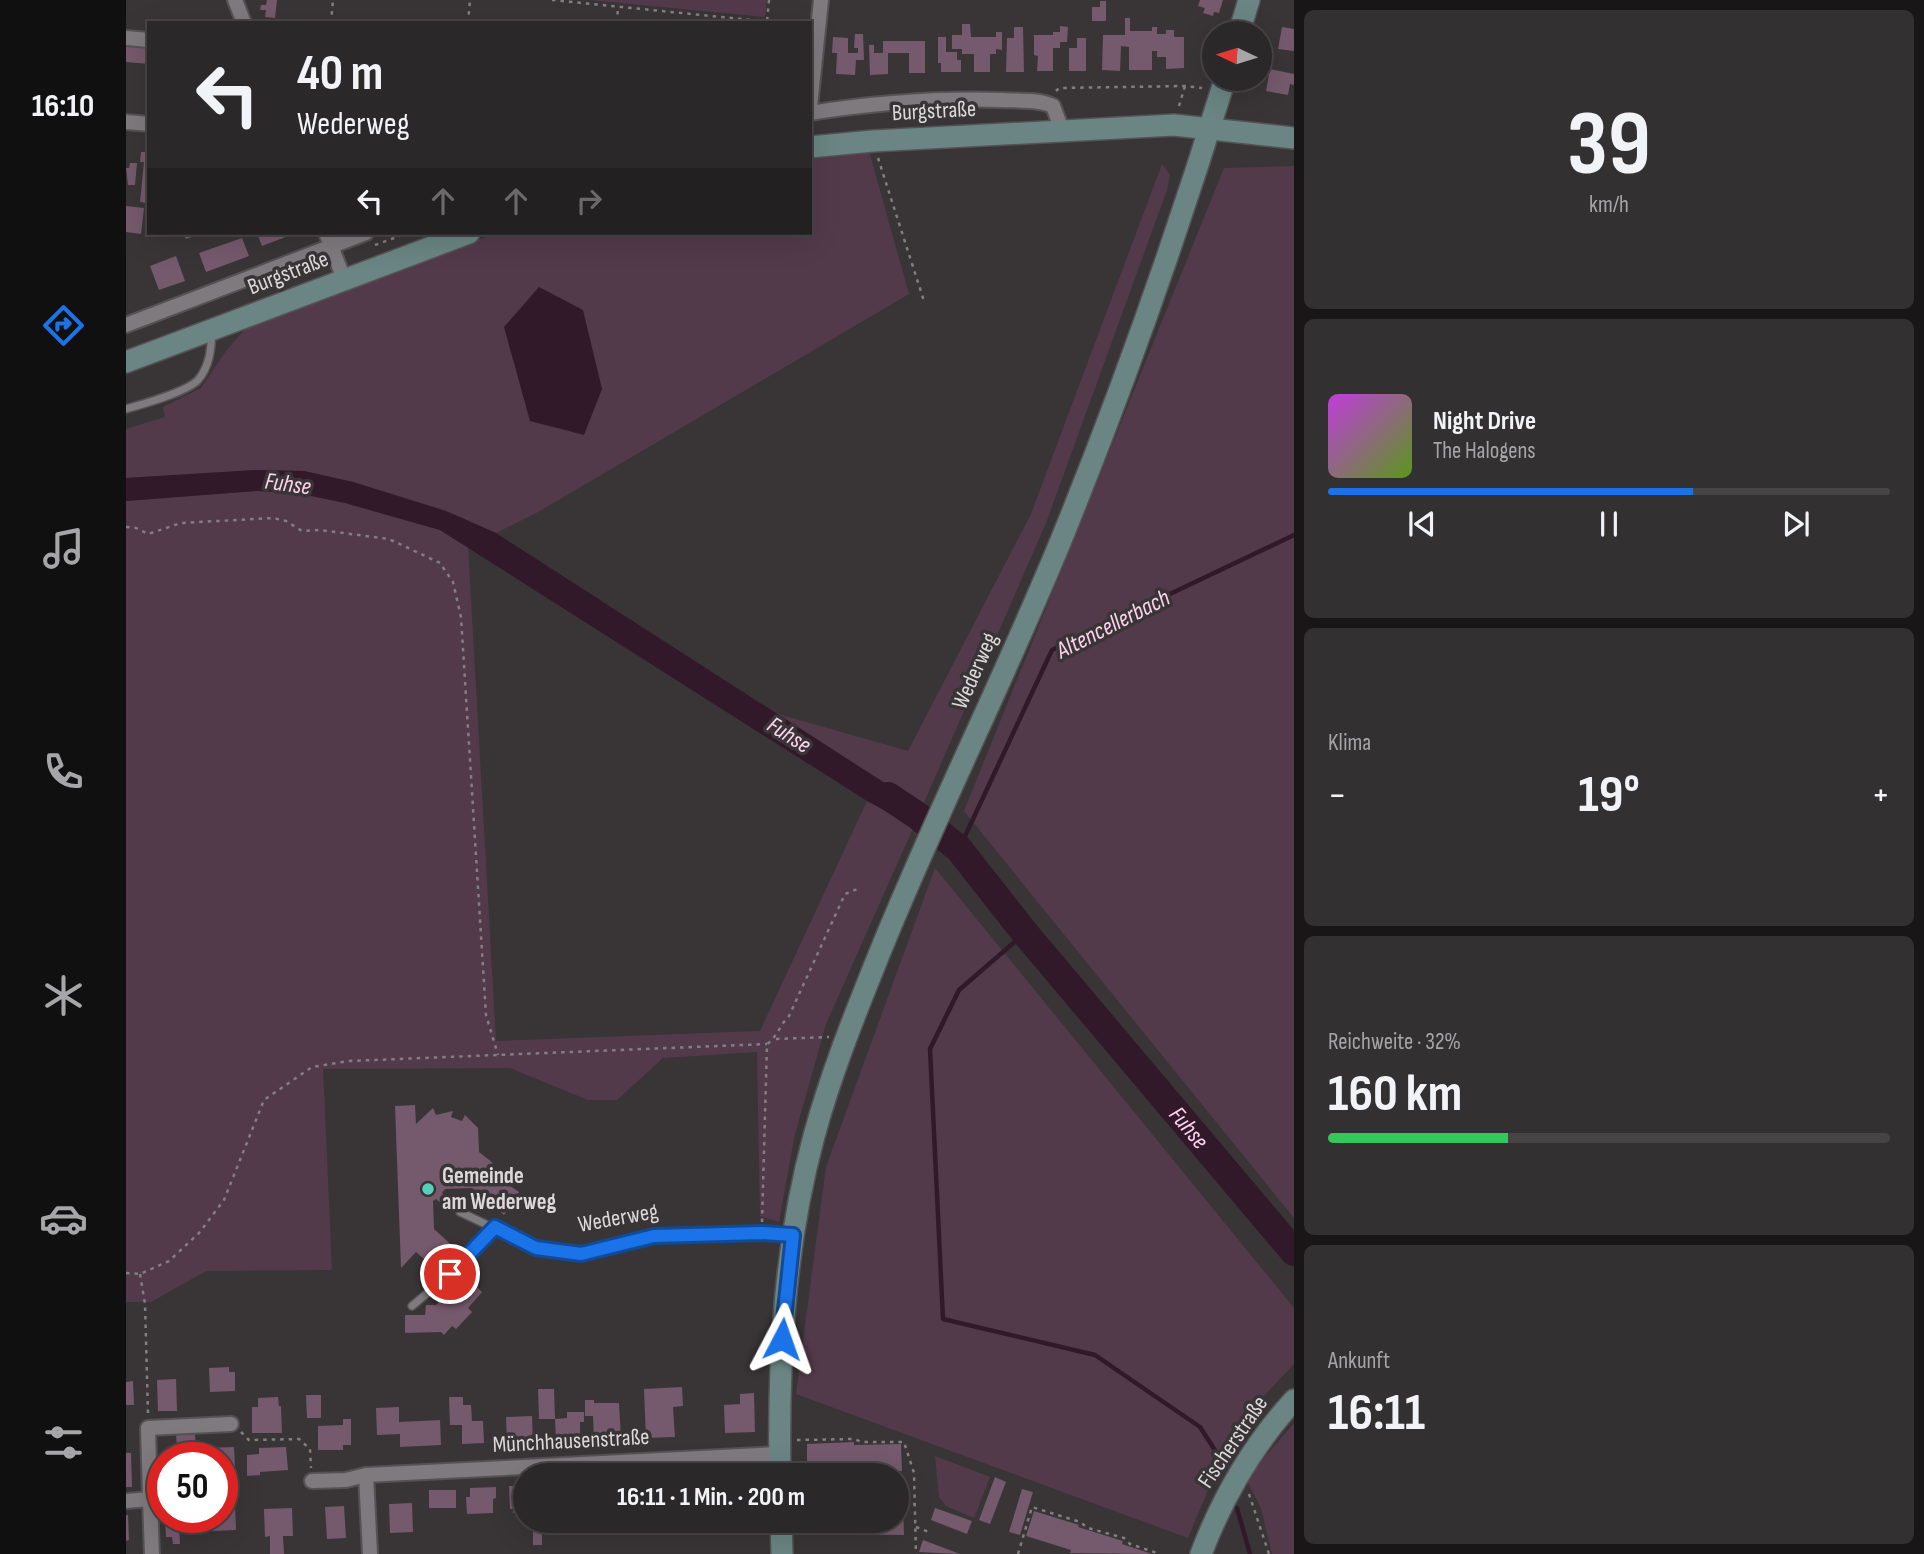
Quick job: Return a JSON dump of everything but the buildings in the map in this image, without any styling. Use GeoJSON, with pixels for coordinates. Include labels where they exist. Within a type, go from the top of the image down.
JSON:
{"type":"FeatureCollection","features":[{"type":"Feature","properties":{"kind":"main road"},"geometry":{"type":"LineString","coordinates":[[1243,21],[1250,0]]}},
{"type":"Feature","properties":{"kind":"main road","name":"Wederweg"},"geometry":{"type":"LineString","coordinates":[[779,1456],[782,1339],[793,1235],[814,1137],[846,1036],[900,901],[1064,533],[1176,232],[1221,91]]}},
{"type":"Feature","properties":{"kind":"main road","name":"Burgstraße"},"geometry":{"type":"LineString","coordinates":[[812,147],[873,141],[1174,125],[1294,138]]}},
{"type":"Feature","properties":{"kind":"main road","name":"Burgstraße"},"geometry":{"type":"LineString","coordinates":[[126,362],[464,235]]}},
{"type":"Feature","properties":{"kind":"main road","name":"Fischerstraße"},"geometry":{"type":"LineString","coordinates":[[1201,1554],[1233,1481],[1268,1429],[1294,1400]]}},
{"type":"Feature","properties":{"kind":"main road"},"geometry":{"type":"LineString","coordinates":[[781,1533],[782,1554]]}},
{"type":"Feature","properties":{"kind":"street"},"geometry":{"type":"LineString","coordinates":[[235,0],[243,21]]}},
{"type":"Feature","properties":{"kind":"street"},"geometry":{"type":"LineString","coordinates":[[812,83],[821,0]]}},
{"type":"Feature","properties":{"kind":"street"},"geometry":{"type":"LineString","coordinates":[[126,38],[147,40]]}},
{"type":"Feature","properties":{"kind":"street","name":"Burgstraße"},"geometry":{"type":"LineString","coordinates":[[812,113],[895,103],[979,99],[1042,102]]}},
{"type":"Feature","properties":{"kind":"street"},"geometry":{"type":"LineString","coordinates":[[1042,102],[1053,106],[1062,130]]}},
{"type":"Feature","properties":{"kind":"street"},"geometry":{"type":"LineString","coordinates":[[126,122],[147,124]]}},
{"type":"Feature","properties":{"kind":"street","name":"Burgstraße"},"geometry":{"type":"LineString","coordinates":[[126,325],[328,240],[355,235]]}},
{"type":"Feature","properties":{"kind":"street"},"geometry":{"type":"LineString","coordinates":[[328,240],[344,279]]}},
{"type":"Feature","properties":{"kind":"street"},"geometry":{"type":"LineString","coordinates":[[148,1442],[148,1428],[232,1424]]}},
{"type":"Feature","properties":{"kind":"street","name":"Münchhausenstraße"},"geometry":{"type":"LineString","coordinates":[[312,1481],[346,1480],[366,1475],[779,1456]]}},
{"type":"Feature","properties":{"kind":"street"},"geometry":{"type":"LineString","coordinates":[[366,1475],[370,1554]]}},
{"type":"Feature","properties":{"kind":"street"},"geometry":{"type":"LineString","coordinates":[[126,1501],[147,1499]]}},
{"type":"Feature","properties":{"kind":"street"},"geometry":{"type":"LineString","coordinates":[[151,1533],[152,1554]]}},
{"type":"Feature","properties":{"kind":"lane"},"geometry":{"type":"LineString","coordinates":[[126,409],[159,399],[197,381],[210,357],[212,331]]}},
{"type":"Feature","properties":{"kind":"lane","name":"Wederweg"},"geometry":{"type":"LineString","coordinates":[[460,1212],[536,1248],[581,1254],[654,1236],[761,1233],[793,1235]]}},
{"type":"Feature","properties":{"kind":"lane"},"geometry":{"type":"LineString","coordinates":[[412,1306],[450,1274],[495,1227]]}},
{"type":"Feature","properties":{"kind":"path"},"geometry":{"type":"LineString","coordinates":[[331,21],[333,0]]}},
{"type":"Feature","properties":{"kind":"path"},"geometry":{"type":"LineString","coordinates":[[468,21],[470,0]]}},
{"type":"Feature","properties":{"kind":"path"},"geometry":{"type":"LineString","coordinates":[[552,0],[751,21]]}},
{"type":"Feature","properties":{"kind":"path"},"geometry":{"type":"LineString","coordinates":[[767,21],[769,0]]}},
{"type":"Feature","properties":{"kind":"path"},"geometry":{"type":"LineString","coordinates":[[617,21],[618,7]]}},
{"type":"Feature","properties":{"kind":"path"},"geometry":{"type":"LineString","coordinates":[[1174,125],[1185,86]]}},
{"type":"Feature","properties":{"kind":"path"},"geometry":{"type":"LineString","coordinates":[[1042,102],[1059,88],[1202,86]]}},
{"type":"Feature","properties":{"kind":"path"},"geometry":{"type":"LineString","coordinates":[[873,141],[924,302]]}},
{"type":"Feature","properties":{"kind":"path"},"geometry":{"type":"LineString","coordinates":[[126,527],[148,534],[181,523],[273,518],[286,521],[302,531],[320,530],[389,540],[440,562],[453,582],[461,617],[486,1015],[498,1055]]}},
{"type":"Feature","properties":{"kind":"path"},"geometry":{"type":"LineString","coordinates":[[126,1273],[140,1275],[169,1261],[199,1233],[224,1200],[264,1100],[312,1068],[349,1061],[767,1044],[774,1039],[780,1024],[789,1016],[845,894],[860,888]]}},
{"type":"Feature","properties":{"kind":"path"},"geometry":{"type":"LineString","coordinates":[[774,1039],[846,1036]]}},
{"type":"Feature","properties":{"kind":"path"},"geometry":{"type":"LineString","coordinates":[[761,1233],[767,1044]]}},
{"type":"Feature","properties":{"kind":"path"},"geometry":{"type":"LineString","coordinates":[[140,1275],[145,1304],[148,1428]]}},
{"type":"Feature","properties":{"kind":"path"},"geometry":{"type":"LineString","coordinates":[[232,1424],[249,1440],[299,1439],[310,1449],[312,1481]]}},
{"type":"Feature","properties":{"kind":"path"},"geometry":{"type":"LineString","coordinates":[[779,1456],[854,1439],[862,1442],[904,1442],[914,1474],[916,1554]]}},
{"type":"Feature","properties":{"kind":"path"},"geometry":{"type":"LineString","coordinates":[[1233,1481],[1250,1494],[1269,1554]]}},
{"type":"Feature","properties":{"kind":"path"},"geometry":{"type":"LineString","coordinates":[[909,1504],[914,1504]]}},
{"type":"Feature","properties":{"kind":"path"},"geometry":{"type":"LineString","coordinates":[[1018,1554],[1032,1507],[1124,1538],[1130,1544],[1160,1554]]}},
{"type":"Feature","properties":{"kind":"path"},"geometry":{"type":"LineString","coordinates":[[915,1526],[929,1532]]}},
{"type":"Feature","properties":{"kind":"shaded area"},"geometry":{"type":"Polygon","coordinates":[[[590,0],[767,0],[765,17],[590,0]]]}},
{"type":"Feature","properties":{"kind":"shaded area"},"geometry":{"type":"Polygon","coordinates":[[[869,151],[909,294],[538,512],[496,533],[446,511],[353,482],[304,471],[255,470],[126,478],[126,429],[165,417],[163,407],[201,388],[226,351],[247,327],[491,235],[812,235],[812,158],[869,151]]]}},
{"type":"Feature","properties":{"kind":"shaded area"},"geometry":{"type":"Polygon","coordinates":[[[1162,164],[1170,175],[1167,190],[1046,523],[922,807],[778,714],[908,751],[1031,514],[1162,164]]]}},
{"type":"Feature","properties":{"kind":"shaded area"},"geometry":{"type":"Polygon","coordinates":[[[1294,166],[1294,1218],[964,811],[1224,168],[1294,166]]]}},
{"type":"Feature","properties":{"kind":"shaded area"},"geometry":{"type":"Polygon","coordinates":[[[257,491],[297,493],[345,503],[440,530],[468,547],[496,1041],[760,1031],[867,801],[914,826],[826,1024],[794,1138],[779,1222],[760,1216],[757,1052],[663,1058],[617,1100],[588,1100],[510,1068],[323,1069],[332,1270],[206,1271],[151,1302],[126,1302],[126,501],[257,491]]]}},
{"type":"Feature","properties":{"kind":"shaded area"},"geometry":{"type":"Polygon","coordinates":[[[935,868],[1294,1308],[1294,1364],[1261,1399],[1216,1471],[1188,1538],[796,1394],[826,1167],[935,868]]]}},
{"type":"Feature","properties":{"kind":"shaded area"},"geometry":{"type":"Polygon","coordinates":[[[1294,1423],[1294,1554],[1272,1554],[1261,1508],[1246,1479],[1294,1423]]]}},
{"type":"Feature","properties":{"kind":"shaded area"},"geometry":{"type":"Polygon","coordinates":[[[935,1456],[990,1477],[974,1518],[946,1506],[939,1497],[935,1456]]]}},
{"type":"Feature","properties":{"kind":"water"},"geometry":{"type":"Polygon","coordinates":[[[539,287],[583,310],[602,389],[584,435],[530,421],[504,327],[539,287]]]}},
{"type":"Feature","properties":{"kind":"water"},"geometry":{"type":"Polygon","coordinates":[[[255,470],[304,471],[353,482],[446,511],[496,533],[922,807],[914,826],[867,801],[440,530],[345,503],[297,493],[257,491],[126,501],[126,478],[255,470]]]}},
{"type":"Feature","properties":{"kind":"waterway","name":"Altencellerbach"},"geometry":{"type":"LineString","coordinates":[[959,849],[1052,650],[1294,535]]}},
{"type":"Feature","properties":{"kind":"waterway","name":"Fuhse"},"geometry":{"type":"LineString","coordinates":[[888,796],[959,849],[1025,933],[1294,1252]]}},
{"type":"Feature","properties":{"kind":"waterway"},"geometry":{"type":"LineString","coordinates":[[1025,933],[959,990],[930,1049],[943,1319],[1095,1355],[1200,1427],[1220,1458]]}},
{"type":"Feature","properties":{"kind":"waterway"},"geometry":{"type":"LineString","coordinates":[[1237,1508],[1250,1554]]}},
{"type":"Feature","properties":{"kind":"place","name":"Gemeinde am Wederweg"},"geometry":{"type":"Point","coordinates":[428,1189]}},
{"type":"Feature","properties":{"kind":"route"},"geometry":{"type":"LineString","coordinates":[[450,1274],[495,1227],[536,1248],[581,1254],[627,1245],[654,1236],[761,1233],[793,1235],[782,1339]]}}]}
